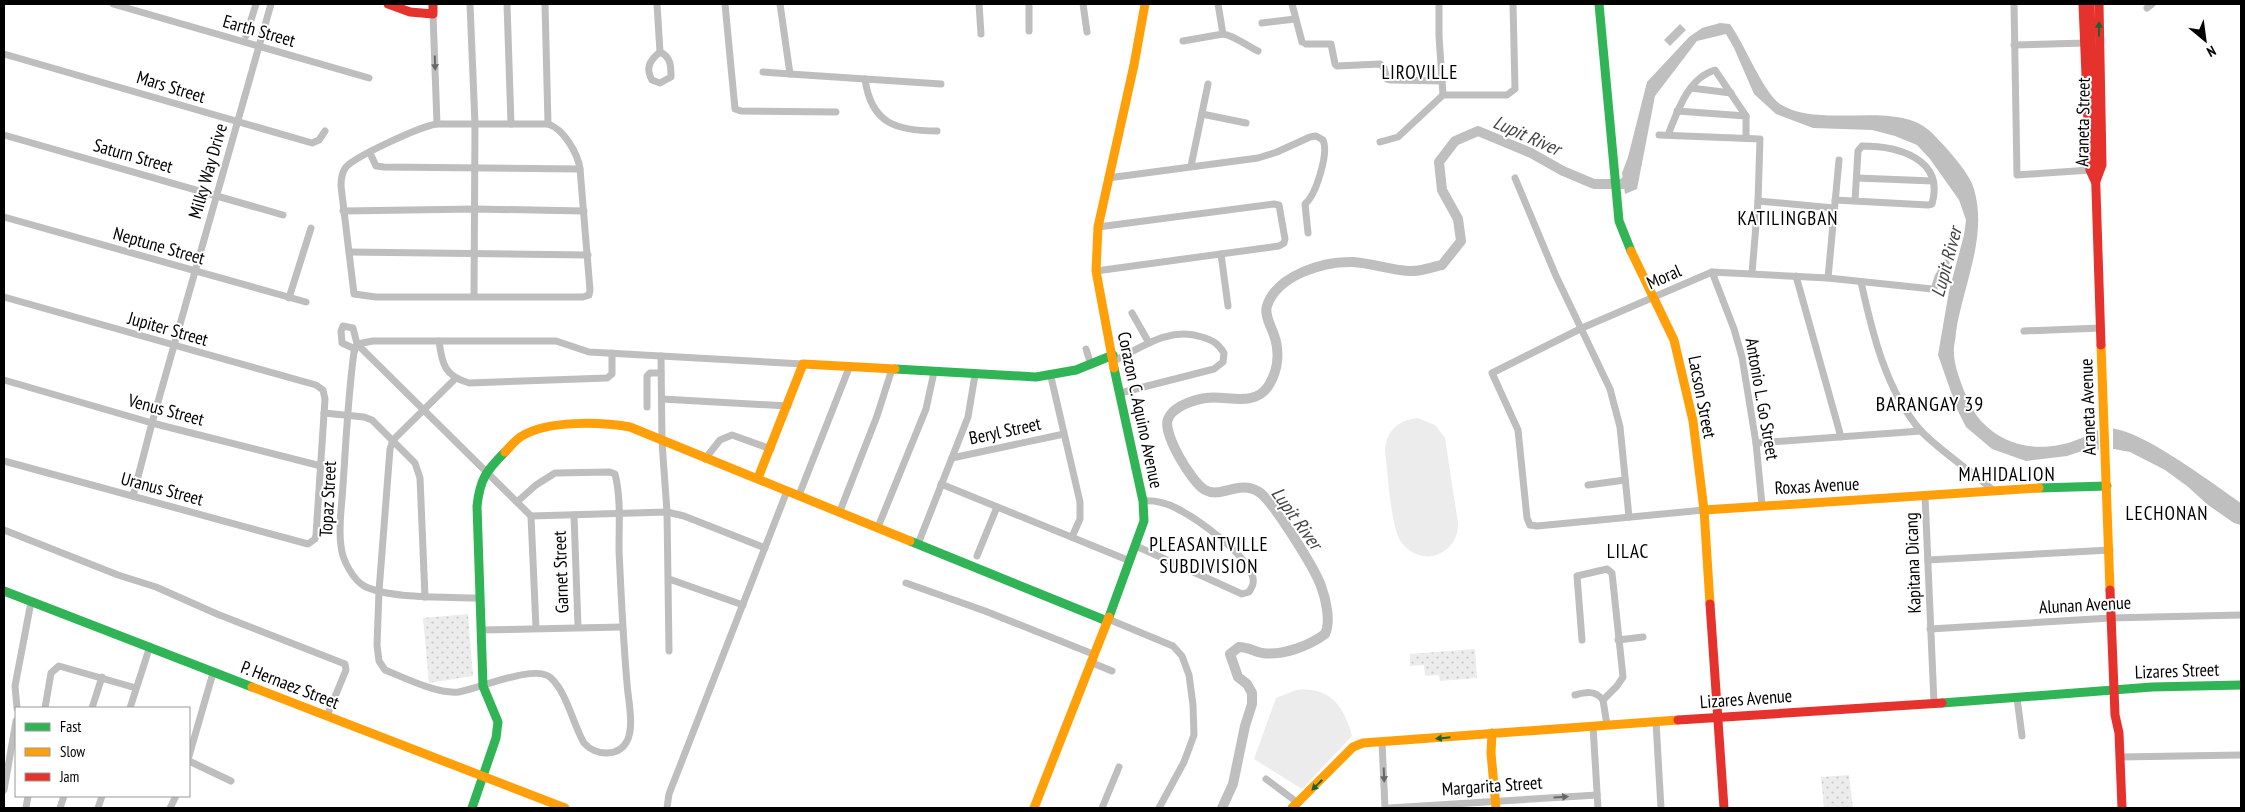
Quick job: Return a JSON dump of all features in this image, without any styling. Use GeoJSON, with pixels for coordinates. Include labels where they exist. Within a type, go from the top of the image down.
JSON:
{"type":"FeatureCollection","features":[{"type":"Feature","properties":{"kind":"street","name":"Earth Street"},"geometry":{"type":"LineString","coordinates":[[113,4],[369,78]]}},
{"type":"Feature","properties":{"kind":"street"},"geometry":{"type":"LineString","coordinates":[[246,36],[256,4]]}},
{"type":"Feature","properties":{"kind":"street","name":"Milky Way Drive"},"geometry":{"type":"LineString","coordinates":[[133,496],[194,272],[271,4]]}},
{"type":"Feature","properties":{"kind":"street"},"geometry":{"type":"LineString","coordinates":[[388,4],[433,14]]}},
{"type":"Feature","properties":{"kind":"street"},"geometry":{"type":"LineString","coordinates":[[433,4],[437,124]]}},
{"type":"Feature","properties":{"kind":"street"},"geometry":{"type":"LineString","coordinates":[[470,4],[475,124],[474,296]]}},
{"type":"Feature","properties":{"kind":"street"},"geometry":{"type":"LineString","coordinates":[[507,4],[511,124]]}},
{"type":"Feature","properties":{"kind":"street"},"geometry":{"type":"LineString","coordinates":[[545,4],[548,124]]}},
{"type":"Feature","properties":{"kind":"street"},"geometry":{"type":"LineString","coordinates":[[657,4],[660,52]]}},
{"type":"Feature","properties":{"kind":"street"},"geometry":{"type":"LineString","coordinates":[[724,4],[735,109],[836,112]]}},
{"type":"Feature","properties":{"kind":"street"},"geometry":{"type":"LineString","coordinates":[[780,4],[790,74]]}},
{"type":"Feature","properties":{"kind":"street"},"geometry":{"type":"LineString","coordinates":[[980,4],[980,34]]}},
{"type":"Feature","properties":{"kind":"street"},"geometry":{"type":"LineString","coordinates":[[1029,4],[1029,32]]}},
{"type":"Feature","properties":{"kind":"street"},"geometry":{"type":"LineString","coordinates":[[1083,4],[1087,32]]}},
{"type":"Feature","properties":{"kind":"street","name":"Corazon C. Aquino Avenue"},"geometry":{"type":"LineString","coordinates":[[1034,808],[1108,620],[1144,521],[1142,501],[1101,305],[1096,271],[1098,227],[1134,65],[1145,4]]}},
{"type":"Feature","properties":{"kind":"street"},"geometry":{"type":"LineString","coordinates":[[1218,4],[1223,34]]}},
{"type":"Feature","properties":{"kind":"street"},"geometry":{"type":"LineString","coordinates":[[1292,4],[1295,19],[1304,43],[1331,44],[1334,64],[1337,66],[1380,64],[1384,68],[1387,79],[1390,80],[1442,80]]}},
{"type":"Feature","properties":{"kind":"street"},"geometry":{"type":"LineString","coordinates":[[1439,4],[1443,94]]}},
{"type":"Feature","properties":{"kind":"street"},"geometry":{"type":"LineString","coordinates":[[1380,142],[1398,137],[1443,94],[1507,95],[1516,89],[1513,4]]}},
{"type":"Feature","properties":{"kind":"street","name":"Lacson Street"},"geometry":{"type":"LineString","coordinates":[[1599,4],[1616,198],[1622,232],[1655,297],[1674,340],[1693,421],[1704,510],[1724,808]]}},
{"type":"Feature","properties":{"kind":"street"},"geometry":{"type":"LineString","coordinates":[[2014,4],[2017,174],[2090,170]]}},
{"type":"Feature","properties":{"kind":"street","name":"Araneta Street"},"geometry":{"type":"LineString","coordinates":[[2084,4],[2090,170],[2096,181]]}},
{"type":"Feature","properties":{"kind":"street","name":"Araneta Avenue"},"geometry":{"type":"LineString","coordinates":[[2090,4],[2108,486],[2110,618],[2113,690],[2120,756],[2122,808]]}},
{"type":"Feature","properties":{"kind":"street","name":"Araneta Street"},"geometry":{"type":"LineString","coordinates":[[2096,181],[2102,165],[2099,4]]}},
{"type":"Feature","properties":{"kind":"street"},"geometry":{"type":"LineString","coordinates":[[1262,23],[1295,19]]}},
{"type":"Feature","properties":{"kind":"street"},"geometry":{"type":"LineString","coordinates":[[1183,41],[1223,34],[1232,35],[1242,43],[1258,51]]}},
{"type":"Feature","properties":{"kind":"street"},"geometry":{"type":"LineString","coordinates":[[2014,44],[2085,43]]}},
{"type":"Feature","properties":{"kind":"street","name":"Mars Street"},"geometry":{"type":"LineString","coordinates":[[4,54],[312,143],[319,140],[325,131]]}},
{"type":"Feature","properties":{"kind":"street"},"geometry":{"type":"LineString","coordinates":[[1668,134],[1677,111],[1698,77],[1715,70],[1746,116],[1746,138]]}},
{"type":"Feature","properties":{"kind":"street"},"geometry":{"type":"LineString","coordinates":[[763,72],[941,84]]}},
{"type":"Feature","properties":{"kind":"street"},"geometry":{"type":"LineString","coordinates":[[866,79],[870,102],[890,123],[906,130],[937,131]]}},
{"type":"Feature","properties":{"kind":"street"},"geometry":{"type":"LineString","coordinates":[[1191,166],[1208,84]]}},
{"type":"Feature","properties":{"kind":"street"},"geometry":{"type":"LineString","coordinates":[[1691,88],[1731,93]]}},
{"type":"Feature","properties":{"kind":"street"},"geometry":{"type":"LineString","coordinates":[[1677,111],[1746,116]]}},
{"type":"Feature","properties":{"kind":"street"},"geometry":{"type":"LineString","coordinates":[[1202,114],[1246,123]]}},
{"type":"Feature","properties":{"kind":"street"},"geometry":{"type":"LineString","coordinates":[[437,124],[475,124],[548,124],[558,131],[573,150],[580,169],[590,293],[586,297],[357,296],[353,291],[343,211],[341,186],[346,166],[422,127],[437,124]]}},
{"type":"Feature","properties":{"kind":"street","name":"Saturn Street"},"geometry":{"type":"LineString","coordinates":[[4,135],[283,215]]}},
{"type":"Feature","properties":{"kind":"street"},"geometry":{"type":"LineString","coordinates":[[1659,135],[1758,138],[1761,141],[1752,273]]}},
{"type":"Feature","properties":{"kind":"street"},"geometry":{"type":"LineString","coordinates":[[1108,178],[1258,158],[1277,152],[1310,137],[1320,138],[1325,144],[1319,180],[1311,200],[1305,204],[1308,233]]}},
{"type":"Feature","properties":{"kind":"street"},"geometry":{"type":"LineString","coordinates":[[1836,200],[1928,205],[1932,204],[1934,181],[1916,158],[1905,151],[1880,146],[1859,148],[1855,201]]}},
{"type":"Feature","properties":{"kind":"street"},"geometry":{"type":"LineString","coordinates":[[370,153],[376,166],[384,167],[580,169]]}},
{"type":"Feature","properties":{"kind":"street"},"geometry":{"type":"LineString","coordinates":[[1828,278],[1839,160]]}},
{"type":"Feature","properties":{"kind":"street"},"geometry":{"type":"LineString","coordinates":[[1515,178],[1556,276],[1604,375],[1614,404],[1620,428],[1629,517]]}},
{"type":"Feature","properties":{"kind":"street"},"geometry":{"type":"LineString","coordinates":[[1856,178],[1934,181]]}},
{"type":"Feature","properties":{"kind":"street"},"geometry":{"type":"LineString","coordinates":[[1758,201],[1834,208]]}},
{"type":"Feature","properties":{"kind":"street"},"geometry":{"type":"LineString","coordinates":[[1096,271],[1280,246],[1284,243],[1285,239],[1278,205],[1274,204],[1098,227]]}},
{"type":"Feature","properties":{"kind":"street"},"geometry":{"type":"LineString","coordinates":[[343,211],[475,209],[584,211]]}},
{"type":"Feature","properties":{"kind":"street","name":"Neptune Street"},"geometry":{"type":"LineString","coordinates":[[4,217],[306,302]]}},
{"type":"Feature","properties":{"kind":"street"},"geometry":{"type":"LineString","coordinates":[[289,298],[311,228]]}},
{"type":"Feature","properties":{"kind":"street"},"geometry":{"type":"LineString","coordinates":[[349,252],[588,255]]}},
{"type":"Feature","properties":{"kind":"street"},"geometry":{"type":"LineString","coordinates":[[1221,254],[1228,306]]}},
{"type":"Feature","properties":{"kind":"street","name":"Moral"},"geometry":{"type":"LineString","coordinates":[[1530,525],[1527,518],[1518,430],[1492,373],[1582,328],[1712,272],[1828,278],[1934,289],[1946,263]]}},
{"type":"Feature","properties":{"kind":"street","name":"Antonio L. Go Street"},"geometry":{"type":"LineString","coordinates":[[1712,272],[1739,344],[1756,443],[1762,505]]}},
{"type":"Feature","properties":{"kind":"street"},"geometry":{"type":"LineString","coordinates":[[1796,276],[1841,437]]}},
{"type":"Feature","properties":{"kind":"street"},"geometry":{"type":"LineString","coordinates":[[1861,282],[1870,322],[1881,357],[1901,400],[1922,431],[1993,490]]}},
{"type":"Feature","properties":{"kind":"street","name":"Jupiter Street"},"geometry":{"type":"LineString","coordinates":[[4,297],[174,347],[316,385],[323,390],[325,400],[324,413]]}},
{"type":"Feature","properties":{"kind":"street"},"geometry":{"type":"LineString","coordinates":[[1132,313],[1150,343]]}},
{"type":"Feature","properties":{"kind":"street"},"geometry":{"type":"LineString","coordinates":[[2024,331],[2101,328]]}},
{"type":"Feature","properties":{"kind":"street"},"geometry":{"type":"LineString","coordinates":[[536,628],[531,516],[518,501],[356,346],[373,341],[556,341],[582,350],[661,356],[975,375],[1051,377],[1113,358],[1171,334],[1190,333],[1214,341],[1224,352],[1224,358],[1220,366],[1214,369],[1120,393]]}},
{"type":"Feature","properties":{"kind":"street"},"geometry":{"type":"LineString","coordinates":[[439,342],[442,361],[455,379],[469,383],[607,378],[612,374],[612,352]]}},
{"type":"Feature","properties":{"kind":"street","name":"Topaz Street"},"geometry":{"type":"LineString","coordinates":[[356,346],[348,415],[340,545],[343,558],[364,586],[379,591],[426,597],[480,598]]}},
{"type":"Feature","properties":{"kind":"street"},"geometry":{"type":"LineString","coordinates":[[1086,349],[1091,365]]}},
{"type":"Feature","properties":{"kind":"street"},"geometry":{"type":"LineString","coordinates":[[661,356],[662,442],[667,512],[669,651]]}},
{"type":"Feature","properties":{"kind":"street"},"geometry":{"type":"LineString","coordinates":[[758,478],[803,364]]}},
{"type":"Feature","properties":{"kind":"street"},"geometry":{"type":"LineString","coordinates":[[799,495],[849,368]]}},
{"type":"Feature","properties":{"kind":"street"},"geometry":{"type":"LineString","coordinates":[[840,511],[892,370]]}},
{"type":"Feature","properties":{"kind":"street"},"geometry":{"type":"LineString","coordinates":[[878,527],[926,409],[934,372]]}},
{"type":"Feature","properties":{"kind":"street"},"geometry":{"type":"LineString","coordinates":[[647,406],[647,376],[661,373]]}},
{"type":"Feature","properties":{"kind":"street"},"geometry":{"type":"LineString","coordinates":[[918,544],[968,417],[975,375]]}},
{"type":"Feature","properties":{"kind":"street"},"geometry":{"type":"LineString","coordinates":[[1051,377],[1081,510],[1072,537]]}},
{"type":"Feature","properties":{"kind":"street"},"geometry":{"type":"LineString","coordinates":[[455,379],[393,440],[389,460],[379,591],[377,645],[379,661],[385,670],[443,691],[458,692],[536,673],[550,676],[561,690],[578,733],[590,750],[610,754],[620,750],[628,739],[630,719],[622,627],[616,478],[610,472],[555,472],[518,501]]}},
{"type":"Feature","properties":{"kind":"street","name":"Venus Street"},"geometry":{"type":"LineString","coordinates":[[4,380],[152,422],[321,466]]}},
{"type":"Feature","properties":{"kind":"street"},"geometry":{"type":"LineString","coordinates":[[662,399],[788,406]]}},
{"type":"Feature","properties":{"kind":"street"},"geometry":{"type":"LineString","coordinates":[[321,466],[324,413],[364,417],[372,420],[415,463],[420,478],[426,597]]}},
{"type":"Feature","properties":{"kind":"street"},"geometry":{"type":"LineString","coordinates":[[472,808],[496,738],[498,722],[483,686],[476,506],[479,487],[486,471],[521,436],[548,426],[622,425],[1173,646],[1182,656],[1188,674],[1193,705],[1194,735],[1184,762],[1159,808]]}},
{"type":"Feature","properties":{"kind":"street"},"geometry":{"type":"LineString","coordinates":[[1756,443],[1922,431]]}},
{"type":"Feature","properties":{"kind":"street","name":"Beryl Street"},"geometry":{"type":"LineString","coordinates":[[952,458],[1064,434]]}},
{"type":"Feature","properties":{"kind":"street"},"geometry":{"type":"LineString","coordinates":[[705,459],[720,440],[732,435],[771,449]]}},
{"type":"Feature","properties":{"kind":"street","name":"Uranus Street"},"geometry":{"type":"LineString","coordinates":[[4,461],[305,543],[312,542],[316,535],[321,466]]}},
{"type":"Feature","properties":{"kind":"street"},"geometry":{"type":"LineString","coordinates":[[1588,484],[1625,480]]}},
{"type":"Feature","properties":{"kind":"street"},"geometry":{"type":"LineString","coordinates":[[941,484],[1130,561]]}},
{"type":"Feature","properties":{"kind":"street","name":"Roxas Avenue"},"geometry":{"type":"LineString","coordinates":[[1530,525],[1538,526],[1762,505],[1925,496],[1993,490],[2108,486]]}},
{"type":"Feature","properties":{"kind":"street"},"geometry":{"type":"LineString","coordinates":[[667,808],[669,794],[787,491]]}},
{"type":"Feature","properties":{"kind":"street","name":"Kapitana Dicang"},"geometry":{"type":"LineString","coordinates":[[1925,496],[1934,703]]}},
{"type":"Feature","properties":{"kind":"street"},"geometry":{"type":"LineString","coordinates":[[1136,546],[1242,594],[1249,592],[1253,585],[1252,577],[1244,562],[1220,538],[1176,508],[1158,502],[1142,501]]}},
{"type":"Feature","properties":{"kind":"street"},"geometry":{"type":"LineString","coordinates":[[977,556],[997,507]]}},
{"type":"Feature","properties":{"kind":"street"},"geometry":{"type":"LineString","coordinates":[[531,516],[667,512],[684,516],[765,548]]}},
{"type":"Feature","properties":{"kind":"street","name":"Garnet Street"},"geometry":{"type":"LineString","coordinates":[[574,515],[578,627]]}},
{"type":"Feature","properties":{"kind":"street"},"geometry":{"type":"LineString","coordinates":[[4,530],[118,575],[156,587],[345,664],[346,670],[327,716]]}},
{"type":"Feature","properties":{"kind":"street"},"geometry":{"type":"LineString","coordinates":[[1928,560],[2110,550]]}},
{"type":"Feature","properties":{"kind":"street"},"geometry":{"type":"LineString","coordinates":[[1582,640],[1577,576],[1608,569],[1612,573],[1623,677],[1603,700]]}},
{"type":"Feature","properties":{"kind":"street"},"geometry":{"type":"LineString","coordinates":[[668,579],[742,604]]}},
{"type":"Feature","properties":{"kind":"street"},"geometry":{"type":"LineString","coordinates":[[906,583],[985,611],[1092,658],[1112,671]]}},
{"type":"Feature","properties":{"kind":"street","name":"P. Hernaez Street"},"geometry":{"type":"LineString","coordinates":[[4,591],[565,808]]}},
{"type":"Feature","properties":{"kind":"street"},"geometry":{"type":"LineString","coordinates":[[17,707],[15,686],[31,602]]}},
{"type":"Feature","properties":{"kind":"street","name":"Alunan Avenue"},"geometry":{"type":"LineString","coordinates":[[1930,629],[2110,618],[2241,614]]}},
{"type":"Feature","properties":{"kind":"street"},"geometry":{"type":"LineString","coordinates":[[481,630],[622,627]]}},
{"type":"Feature","properties":{"kind":"street"},"geometry":{"type":"LineString","coordinates":[[1618,640],[1643,637]]}},
{"type":"Feature","properties":{"kind":"street"},"geometry":{"type":"LineString","coordinates":[[130,707],[150,646]]}},
{"type":"Feature","properties":{"kind":"street"},"geometry":{"type":"LineString","coordinates":[[45,707],[51,673],[56,666],[102,677],[136,688]]}},
{"type":"Feature","properties":{"kind":"street"},"geometry":{"type":"LineString","coordinates":[[190,753],[213,673]]}},
{"type":"Feature","properties":{"kind":"street"},"geometry":{"type":"LineString","coordinates":[[92,707],[102,677]]}},
{"type":"Feature","properties":{"kind":"street","name":"Lizares Street"},"geometry":{"type":"LineString","coordinates":[[2113,690],[2152,686],[2241,685]]}},
{"type":"Feature","properties":{"kind":"street","name":"Lizares Avenue"},"geometry":{"type":"LineString","coordinates":[[1382,742],[2113,690]]}},
{"type":"Feature","properties":{"kind":"street"},"geometry":{"type":"LineString","coordinates":[[1575,695],[1590,692],[1598,695],[1603,700],[1608,725]]}},
{"type":"Feature","properties":{"kind":"street"},"geometry":{"type":"LineString","coordinates":[[2017,698],[2022,736]]}},
{"type":"Feature","properties":{"kind":"street"},"geometry":{"type":"LineString","coordinates":[[1656,722],[1661,808]]}},
{"type":"Feature","properties":{"kind":"street"},"geometry":{"type":"LineString","coordinates":[[4,790],[15,726]]}},
{"type":"Feature","properties":{"kind":"street"},"geometry":{"type":"LineString","coordinates":[[1593,726],[1598,808]]}},
{"type":"Feature","properties":{"kind":"street"},"geometry":{"type":"LineString","coordinates":[[1492,733],[1491,753],[1495,805]]}},
{"type":"Feature","properties":{"kind":"street"},"geometry":{"type":"LineString","coordinates":[[1479,734],[1491,753]]}},
{"type":"Feature","properties":{"kind":"street"},"geometry":{"type":"LineString","coordinates":[[1266,779],[1295,805],[1358,745],[1382,742],[1387,808]]}},
{"type":"Feature","properties":{"kind":"street"},"geometry":{"type":"LineString","coordinates":[[2120,756],[2241,755]]}},
{"type":"Feature","properties":{"kind":"street"},"geometry":{"type":"LineString","coordinates":[[190,761],[231,781]]}},
{"type":"Feature","properties":{"kind":"street"},"geometry":{"type":"LineString","coordinates":[[1102,808],[1119,768]]}},
{"type":"Feature","properties":{"kind":"street","name":"Margarita Street"},"geometry":{"type":"LineString","coordinates":[[1387,808],[1495,805],[1597,795]]}},
{"type":"Feature","properties":{"kind":"shaded area"},"geometry":{"type":"Polygon","coordinates":[[[1720,23],[1730,24],[1760,78],[1780,104],[1796,111],[1815,115],[1878,115],[1897,117],[1915,122],[1935,136],[1967,174],[1974,189],[1978,207],[1978,225],[1973,261],[1959,314],[1954,358],[1964,391],[1973,410],[1981,421],[2002,438],[2014,443],[2040,447],[2066,443],[2100,429],[2121,430],[2156,446],[2176,458],[2241,503],[2241,525],[2234,523],[2208,505],[2165,470],[2130,452],[2114,449],[2085,450],[2067,456],[2026,461],[1992,449],[1966,427],[1957,409],[1938,355],[1949,291],[1964,235],[1966,220],[1959,200],[1930,159],[1917,145],[1895,136],[1872,130],[1813,128],[1776,114],[1754,94],[1726,34],[1697,41],[1655,96],[1637,189],[1625,194],[1622,173],[1628,157],[1647,82],[1689,37],[1702,28],[1720,23]]]}},
{"type":"Feature","properties":{"kind":"shaded area"},"geometry":{"type":"Polygon","coordinates":[[[1680,24],[1686,30],[1670,46],[1664,40],[1680,24]]]}},
{"type":"Feature","properties":{"kind":"shaded area"},"geometry":{"type":"Polygon","coordinates":[[[1418,418],[1435,425],[1445,438],[1458,523],[1456,537],[1451,545],[1433,556],[1415,554],[1401,542],[1395,527],[1388,483],[1385,451],[1388,438],[1399,424],[1418,418]]]}},
{"type":"Feature","properties":{"kind":"shaded area"},"geometry":{"type":"Polygon","coordinates":[[[468,614],[473,676],[429,683],[423,618],[468,614]]]}},
{"type":"Feature","properties":{"kind":"shaded area"},"geometry":{"type":"Polygon","coordinates":[[[1475,649],[1477,678],[1440,681],[1439,675],[1425,676],[1424,665],[1410,666],[1410,654],[1475,649]]]}},
{"type":"Feature","properties":{"kind":"shaded area"},"geometry":{"type":"Polygon","coordinates":[[[1296,690],[1318,691],[1327,695],[1345,716],[1352,736],[1302,789],[1254,759],[1276,698],[1296,690]]]}},
{"type":"Feature","properties":{"kind":"shaded area"},"geometry":{"type":"Polygon","coordinates":[[[1849,775],[1853,808],[1824,808],[1821,777],[1849,775]]]}},
{"type":"Feature","properties":{"kind":"pier"},"geometry":{"type":"Polygon","coordinates":[[[2107,425],[2113,427],[2113,452],[2099,452],[2098,428],[2107,425]]]}},
{"type":"Feature","properties":{"kind":"waterway","name":"Lupit River"},"geometry":{"type":"LineString","coordinates":[[1222,808],[1233,784],[1245,726],[1252,704],[1252,693],[1247,684],[1238,677],[1230,654],[1239,647],[1270,654],[1303,646],[1325,634],[1328,623],[1327,610],[1323,591],[1317,577],[1274,508],[1259,492],[1252,489],[1244,487],[1211,492],[1199,486],[1179,457],[1169,435],[1167,426],[1170,415],[1181,406],[1199,399],[1240,399],[1256,396],[1263,392],[1269,385],[1277,361],[1276,341],[1266,309],[1272,295],[1291,278],[1316,267],[1341,262],[1413,271],[1442,265],[1461,241],[1458,219],[1442,190],[1439,162],[1455,141],[1478,131],[1531,153],[1563,171],[1594,184],[1623,184],[1632,174]]}},
{"type":"Feature","properties":{"kind":"traffic: fast"},"geometry":{"type":"LineString","coordinates":[[1599,4],[1619,221],[1631,251]]}},
{"type":"Feature","properties":{"kind":"traffic: fast"},"geometry":{"type":"LineString","coordinates":[[895,369],[1036,377],[1076,370],[1113,355]]}},
{"type":"Feature","properties":{"kind":"traffic: fast"},"geometry":{"type":"LineString","coordinates":[[1109,617],[1144,521],[1143,501],[1114,368]]}},
{"type":"Feature","properties":{"kind":"traffic: fast"},"geometry":{"type":"LineString","coordinates":[[472,808],[496,738],[498,722],[483,686],[477,506],[485,476],[505,452]]}},
{"type":"Feature","properties":{"kind":"traffic: fast"},"geometry":{"type":"LineString","coordinates":[[2039,488],[2107,486]]}},
{"type":"Feature","properties":{"kind":"traffic: fast"},"geometry":{"type":"LineString","coordinates":[[910,541],[1107,621]]}},
{"type":"Feature","properties":{"kind":"traffic: fast"},"geometry":{"type":"LineString","coordinates":[[4,591],[252,687]]}},
{"type":"Feature","properties":{"kind":"traffic: fast"},"geometry":{"type":"LineString","coordinates":[[1942,703],[2152,687],[2241,685]]}},
{"type":"Feature","properties":{"kind":"traffic: slow"},"geometry":{"type":"LineString","coordinates":[[1114,368],[1096,271],[1098,227],[1134,65],[1145,4]]}},
{"type":"Feature","properties":{"kind":"traffic: slow"},"geometry":{"type":"LineString","coordinates":[[1631,251],[1674,340],[1693,421],[1704,510],[1710,604]]}},
{"type":"Feature","properties":{"kind":"traffic: slow"},"geometry":{"type":"LineString","coordinates":[[2101,345],[2110,590]]}},
{"type":"Feature","properties":{"kind":"traffic: slow"},"geometry":{"type":"LineString","coordinates":[[758,478],[803,364],[895,369]]}},
{"type":"Feature","properties":{"kind":"traffic: slow"},"geometry":{"type":"LineString","coordinates":[[505,452],[520,437],[546,427],[590,423],[630,427],[910,541]]}},
{"type":"Feature","properties":{"kind":"traffic: slow"},"geometry":{"type":"LineString","coordinates":[[1704,510],[2039,488]]}},
{"type":"Feature","properties":{"kind":"traffic: slow"},"geometry":{"type":"LineString","coordinates":[[1034,808],[1109,617]]}},
{"type":"Feature","properties":{"kind":"traffic: slow"},"geometry":{"type":"LineString","coordinates":[[252,687],[565,808]]}},
{"type":"Feature","properties":{"kind":"traffic: slow"},"geometry":{"type":"LineString","coordinates":[[1292,808],[1353,747],[1363,743],[1678,720]]}},
{"type":"Feature","properties":{"kind":"traffic: slow"},"geometry":{"type":"LineString","coordinates":[[1492,733],[1491,753],[1496,808]]}},
{"type":"Feature","properties":{"kind":"traffic: jam"},"geometry":{"type":"LineString","coordinates":[[388,4],[410,12],[433,14],[433,4]]}},
{"type":"Feature","properties":{"kind":"traffic: jam"},"geometry":{"type":"LineString","coordinates":[[2083,4],[2090,170],[2095,181]]}},
{"type":"Feature","properties":{"kind":"traffic: jam"},"geometry":{"type":"LineString","coordinates":[[2090,4],[2101,345]]}},
{"type":"Feature","properties":{"kind":"traffic: jam"},"geometry":{"type":"LineString","coordinates":[[2096,181],[2102,165],[2099,4]]}},
{"type":"Feature","properties":{"kind":"traffic: jam"},"geometry":{"type":"LineString","coordinates":[[2110,590],[2115,715],[2119,733],[2122,808]]}},
{"type":"Feature","properties":{"kind":"traffic: jam"},"geometry":{"type":"LineString","coordinates":[[1710,604],[1724,808]]}},
{"type":"Feature","properties":{"kind":"traffic: jam"},"geometry":{"type":"LineString","coordinates":[[1678,720],[1942,703]]}},
{"type":"Feature","properties":{"kind":"district","name":"LIROVILLE"},"geometry":{"type":"Point","coordinates":[1420,72]}},
{"type":"Feature","properties":{"kind":"district","name":"KATILINGBAN"},"geometry":{"type":"Point","coordinates":[1788,218]}},
{"type":"Feature","properties":{"kind":"district","name":"BARANGAY 39"},"geometry":{"type":"Point","coordinates":[1930,404]}},
{"type":"Feature","properties":{"kind":"district","name":"MAHIDALION"},"geometry":{"type":"Point","coordinates":[2007,474]}},
{"type":"Feature","properties":{"kind":"district","name":"LECHONAN"},"geometry":{"type":"Point","coordinates":[2167,513]}},
{"type":"Feature","properties":{"kind":"district","name":"LILAC"},"geometry":{"type":"Point","coordinates":[1628,551]}},
{"type":"Feature","properties":{"kind":"district","name":"PLEASANTVILLE SUBDIVISION"},"geometry":{"type":"Point","coordinates":[1209,555]}}]}
